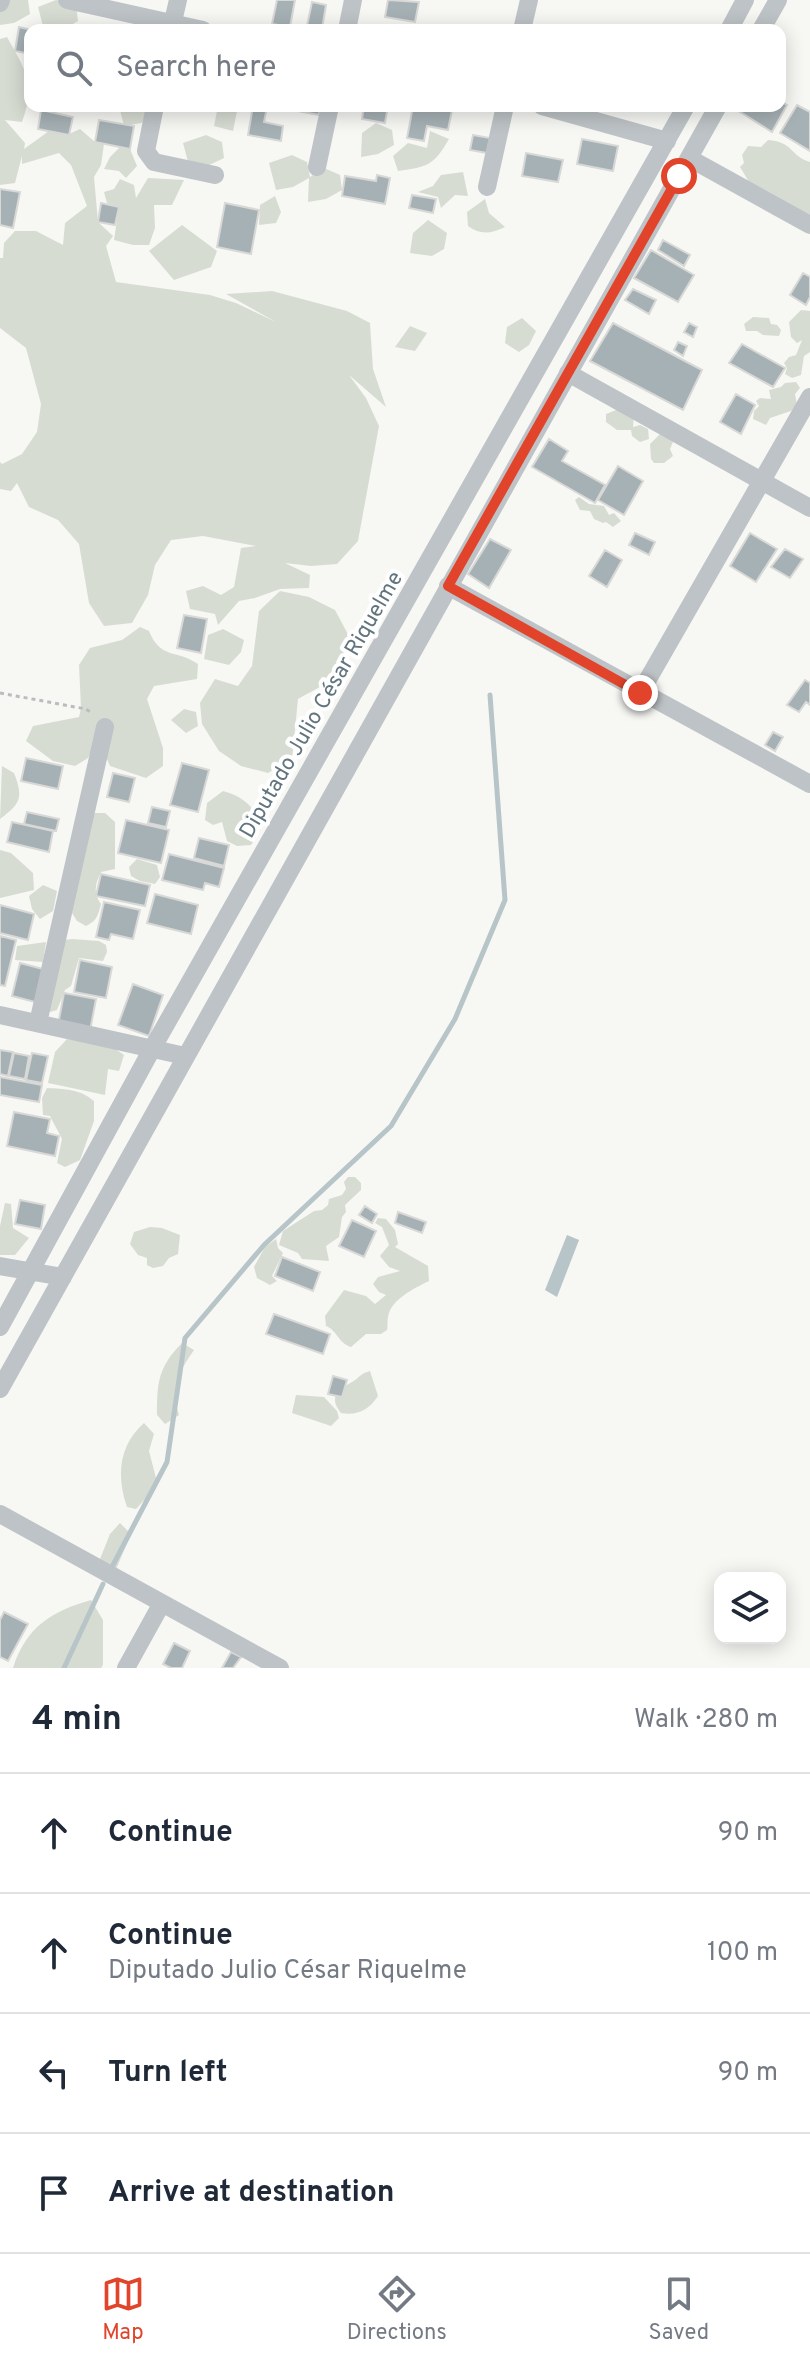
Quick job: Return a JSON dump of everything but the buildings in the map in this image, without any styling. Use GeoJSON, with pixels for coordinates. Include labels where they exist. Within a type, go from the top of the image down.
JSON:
{"type":"FeatureCollection","features":[{"type":"Feature","properties":{"kind":"street"},"geometry":{"type":"LineString","coordinates":[[67,0],[160,24]]}},
{"type":"Feature","properties":{"kind":"street"},"geometry":{"type":"LineString","coordinates":[[173,24],[178,0]]}},
{"type":"Feature","properties":{"kind":"street"},"geometry":{"type":"LineString","coordinates":[[348,24],[353,0]]}},
{"type":"Feature","properties":{"kind":"street"},"geometry":{"type":"LineString","coordinates":[[523,24],[529,0]]}},
{"type":"Feature","properties":{"kind":"street"},"geometry":{"type":"LineString","coordinates":[[732,24],[745,0]]}},
{"type":"Feature","properties":{"kind":"street"},"geometry":{"type":"LineString","coordinates":[[764,24],[778,0]]}},
{"type":"Feature","properties":{"kind":"street"},"geometry":{"type":"LineString","coordinates":[[154,112],[146,151],[154,162],[215,175]]}},
{"type":"Feature","properties":{"kind":"street"},"geometry":{"type":"LineString","coordinates":[[317,167],[329,112]]}},
{"type":"Feature","properties":{"kind":"street"},"geometry":{"type":"LineString","coordinates":[[487,187],[504,112]]}},
{"type":"Feature","properties":{"kind":"street"},"geometry":{"type":"LineString","coordinates":[[563,112],[667,141]]}},
{"type":"Feature","properties":{"kind":"street","name":"Diputado Julio César Riquelme"},"geometry":{"type":"LineString","coordinates":[[0,1327],[152,1049],[683,112]]}},
{"type":"Feature","properties":{"kind":"street"},"geometry":{"type":"LineString","coordinates":[[0,1389],[715,112]]}},
{"type":"Feature","properties":{"kind":"street"},"geometry":{"type":"LineString","coordinates":[[689,158],[810,225]]}},
{"type":"Feature","properties":{"kind":"street"},"geometry":{"type":"LineString","coordinates":[[654,163],[679,176]]}},
{"type":"Feature","properties":{"kind":"street"},"geometry":{"type":"LineString","coordinates":[[568,373],[810,508]]}},
{"type":"Feature","properties":{"kind":"street"},"geometry":{"type":"LineString","coordinates":[[640,693],[810,397]]}},
{"type":"Feature","properties":{"kind":"street"},"geometry":{"type":"LineString","coordinates":[[448,586],[810,783]]}},
{"type":"Feature","properties":{"kind":"street"},"geometry":{"type":"LineString","coordinates":[[38,1023],[105,727]]}},
{"type":"Feature","properties":{"kind":"street"},"geometry":{"type":"LineString","coordinates":[[0,1015],[185,1056]]}},
{"type":"Feature","properties":{"kind":"street"},"geometry":{"type":"LineString","coordinates":[[0,1266],[63,1277]]}},
{"type":"Feature","properties":{"kind":"street"},"geometry":{"type":"LineString","coordinates":[[0,1514],[280,1668]]}},
{"type":"Feature","properties":{"kind":"street"},"geometry":{"type":"LineString","coordinates":[[126,1668],[162,1603]]}},
{"type":"Feature","properties":{"kind":"path"},"geometry":{"type":"LineString","coordinates":[[0,693],[86,709],[95,714],[105,727]]}},
{"type":"Feature","properties":{"kind":"shaded area"},"geometry":{"type":"Polygon","coordinates":[[[0,0],[28,0],[30,14],[14,23],[0,25],[0,0]]]}},
{"type":"Feature","properties":{"kind":"shaded area"},"geometry":{"type":"Polygon","coordinates":[[[56,0],[76,5],[78,21],[73,24],[42,24],[38,7],[56,0]]]}},
{"type":"Feature","properties":{"kind":"shaded area"},"geometry":{"type":"Polygon","coordinates":[[[7,37],[24,69],[25,112],[22,122],[5,120],[25,143],[24,149],[49,131],[67,135],[80,129],[95,142],[104,144],[101,165],[94,177],[98,222],[113,236],[106,246],[116,282],[210,295],[236,303],[276,322],[226,294],[272,291],[347,311],[370,323],[373,369],[386,407],[349,375],[366,398],[379,426],[358,541],[337,564],[311,566],[285,563],[310,575],[309,588],[280,589],[239,601],[218,625],[215,614],[190,609],[186,591],[203,586],[221,595],[234,587],[241,548],[256,546],[203,536],[171,540],[155,565],[148,595],[132,623],[104,626],[89,603],[79,544],[58,520],[29,507],[17,483],[11,491],[0,489],[0,462],[2,464],[22,454],[37,432],[41,404],[26,348],[0,328],[0,258],[3,258],[4,243],[15,231],[36,231],[63,245],[65,223],[87,206],[71,165],[59,153],[22,164],[22,156],[15,183],[0,185],[0,39],[7,37]]]}},
{"type":"Feature","properties":{"kind":"shaded area"},"geometry":{"type":"Polygon","coordinates":[[[120,112],[158,112],[141,123],[124,126],[120,112]]]}},
{"type":"Feature","properties":{"kind":"shaded area"},"geometry":{"type":"Polygon","coordinates":[[[217,112],[237,112],[233,131],[214,126],[217,112]]]}},
{"type":"Feature","properties":{"kind":"shaded area"},"geometry":{"type":"Polygon","coordinates":[[[376,123],[392,130],[394,145],[378,154],[361,157],[362,133],[376,123]]]}},
{"type":"Feature","properties":{"kind":"shaded area"},"geometry":{"type":"Polygon","coordinates":[[[430,131],[449,139],[439,154],[423,166],[398,171],[393,156],[408,143],[427,148],[430,131]]]}},
{"type":"Feature","properties":{"kind":"shaded area"},"geometry":{"type":"Polygon","coordinates":[[[206,135],[222,142],[224,158],[190,169],[183,143],[206,135]]]}},
{"type":"Feature","properties":{"kind":"shaded area"},"geometry":{"type":"Polygon","coordinates":[[[768,140],[783,143],[810,162],[810,219],[749,182],[740,167],[744,163],[742,155],[748,146],[761,147],[768,140]]]}},
{"type":"Feature","properties":{"kind":"shaded area"},"geometry":{"type":"Polygon","coordinates":[[[120,147],[130,149],[137,166],[126,178],[119,171],[104,169],[120,147]]]}},
{"type":"Feature","properties":{"kind":"shaded area"},"geometry":{"type":"Polygon","coordinates":[[[292,155],[307,162],[310,177],[324,168],[340,175],[342,190],[326,199],[308,202],[309,178],[293,187],[276,190],[269,163],[292,155]]]}},
{"type":"Feature","properties":{"kind":"shaded area"},"geometry":{"type":"Polygon","coordinates":[[[463,172],[468,196],[455,195],[441,208],[438,197],[418,192],[433,186],[441,175],[463,172]]]}},
{"type":"Feature","properties":{"kind":"shaded area"},"geometry":{"type":"Polygon","coordinates":[[[148,178],[184,180],[172,205],[154,205],[155,228],[149,245],[114,240],[119,207],[107,203],[104,192],[114,189],[120,179],[134,185],[136,198],[148,178]]]}},
{"type":"Feature","properties":{"kind":"shaded area"},"geometry":{"type":"Polygon","coordinates":[[[275,196],[281,212],[276,223],[259,225],[260,205],[275,196]]]}},
{"type":"Feature","properties":{"kind":"shaded area"},"geometry":{"type":"Polygon","coordinates":[[[485,199],[489,213],[505,227],[486,232],[468,226],[467,212],[485,199]]]}},
{"type":"Feature","properties":{"kind":"shaded area"},"geometry":{"type":"Polygon","coordinates":[[[428,220],[447,233],[444,249],[432,256],[410,253],[413,233],[428,220]]]}},
{"type":"Feature","properties":{"kind":"shaded area"},"geometry":{"type":"Polygon","coordinates":[[[182,225],[217,251],[211,267],[174,280],[149,251],[182,225]]]}},
{"type":"Feature","properties":{"kind":"shaded area"},"geometry":{"type":"Polygon","coordinates":[[[801,310],[810,311],[810,352],[804,356],[801,375],[792,378],[785,374],[787,368],[784,363],[796,355],[802,340],[797,343],[791,337],[789,322],[801,310]]]}},
{"type":"Feature","properties":{"kind":"shaded area"},"geometry":{"type":"Polygon","coordinates":[[[753,317],[769,318],[771,324],[781,330],[779,336],[746,331],[744,324],[753,317]]]}},
{"type":"Feature","properties":{"kind":"shaded area"},"geometry":{"type":"Polygon","coordinates":[[[522,318],[536,331],[529,345],[519,352],[505,343],[507,327],[522,318]]]}},
{"type":"Feature","properties":{"kind":"shaded area"},"geometry":{"type":"Polygon","coordinates":[[[410,326],[427,333],[415,351],[395,347],[410,326]]]}},
{"type":"Feature","properties":{"kind":"shaded area"},"geometry":{"type":"Polygon","coordinates":[[[796,382],[800,388],[795,394],[797,405],[791,411],[770,418],[766,425],[753,419],[754,411],[759,406],[756,401],[760,398],[771,399],[769,390],[796,382]]]}},
{"type":"Feature","properties":{"kind":"shaded area"},"geometry":{"type":"Polygon","coordinates":[[[624,407],[634,415],[633,427],[640,425],[648,429],[649,439],[640,442],[632,436],[631,430],[617,430],[606,422],[606,414],[624,407]]]}},
{"type":"Feature","properties":{"kind":"shaded area"},"geometry":{"type":"Polygon","coordinates":[[[663,431],[673,442],[670,449],[673,456],[664,463],[654,463],[650,444],[663,431]]]}},
{"type":"Feature","properties":{"kind":"shaded area"},"geometry":{"type":"Polygon","coordinates":[[[579,497],[589,504],[604,506],[609,515],[614,513],[621,521],[613,527],[594,519],[590,511],[580,510],[575,500],[579,497]]]}},
{"type":"Feature","properties":{"kind":"shaded area"},"geometry":{"type":"Polygon","coordinates":[[[280,591],[309,597],[335,610],[350,638],[343,662],[334,676],[298,699],[292,759],[268,773],[241,766],[219,751],[202,724],[200,703],[215,679],[238,686],[252,666],[259,611],[280,591]]]}},
{"type":"Feature","properties":{"kind":"shaded area"},"geometry":{"type":"Polygon","coordinates":[[[140,627],[149,631],[164,650],[198,664],[197,679],[154,686],[147,699],[163,748],[163,766],[146,778],[110,766],[106,757],[94,746],[88,758],[75,766],[53,761],[26,741],[33,726],[79,717],[79,665],[90,648],[122,640],[140,627]]]}},
{"type":"Feature","properties":{"kind":"shaded area"},"geometry":{"type":"Polygon","coordinates":[[[223,629],[244,640],[241,652],[229,665],[204,659],[208,635],[223,629]]]}},
{"type":"Feature","properties":{"kind":"shaded area"},"geometry":{"type":"Polygon","coordinates":[[[184,709],[196,712],[198,726],[186,733],[171,720],[184,709]]]}},
{"type":"Feature","properties":{"kind":"shaded area"},"geometry":{"type":"Polygon","coordinates":[[[2,766],[14,773],[19,795],[16,804],[0,819],[2,766]]]}},
{"type":"Feature","properties":{"kind":"shaded area"},"geometry":{"type":"Polygon","coordinates":[[[223,791],[241,799],[254,811],[258,827],[251,845],[237,846],[227,841],[222,822],[213,825],[205,820],[207,803],[223,791]]]}},
{"type":"Feature","properties":{"kind":"shaded area"},"geometry":{"type":"Polygon","coordinates":[[[95,813],[105,813],[115,822],[115,869],[101,872],[96,888],[100,908],[95,920],[86,926],[77,921],[72,913],[89,819],[95,813]]]}},
{"type":"Feature","properties":{"kind":"shaded area"},"geometry":{"type":"Polygon","coordinates":[[[0,850],[11,853],[33,873],[34,890],[0,898],[0,850]]]}},
{"type":"Feature","properties":{"kind":"shaded area"},"geometry":{"type":"Polygon","coordinates":[[[137,859],[157,865],[160,877],[155,884],[131,876],[129,867],[137,859]]]}},
{"type":"Feature","properties":{"kind":"shaded area"},"geometry":{"type":"Polygon","coordinates":[[[43,885],[57,891],[53,911],[40,919],[32,909],[29,896],[43,885]]]}},
{"type":"Feature","properties":{"kind":"shaded area"},"geometry":{"type":"Polygon","coordinates":[[[64,940],[99,941],[106,945],[107,952],[103,961],[79,958],[71,986],[65,990],[57,1010],[50,1012],[45,1005],[64,940]]]}},
{"type":"Feature","properties":{"kind":"shaded area"},"geometry":{"type":"Polygon","coordinates":[[[46,942],[43,962],[15,960],[17,946],[46,942]]]}},
{"type":"Feature","properties":{"kind":"shaded area"},"geometry":{"type":"Polygon","coordinates":[[[67,1039],[111,1046],[124,1055],[119,1071],[108,1069],[105,1095],[48,1083],[55,1052],[67,1039]]]}},
{"type":"Feature","properties":{"kind":"shaded area"},"geometry":{"type":"Polygon","coordinates":[[[47,1088],[78,1092],[94,1101],[94,1121],[80,1160],[65,1167],[57,1163],[62,1139],[50,1116],[43,1115],[42,1098],[47,1088]]]}},
{"type":"Feature","properties":{"kind":"shaded area"},"geometry":{"type":"Polygon","coordinates":[[[348,1177],[355,1177],[361,1183],[361,1190],[345,1205],[339,1237],[326,1246],[329,1261],[302,1259],[298,1253],[279,1245],[283,1231],[314,1211],[322,1210],[329,1199],[342,1195],[348,1177]]]}},
{"type":"Feature","properties":{"kind":"shaded area"},"geometry":{"type":"Polygon","coordinates":[[[5,1203],[11,1204],[13,1228],[29,1238],[15,1255],[0,1255],[0,1226],[5,1203]]]}},
{"type":"Feature","properties":{"kind":"shaded area"},"geometry":{"type":"Polygon","coordinates":[[[378,1218],[386,1219],[395,1230],[398,1244],[395,1247],[428,1266],[429,1281],[404,1295],[394,1305],[388,1317],[387,1330],[381,1334],[366,1334],[351,1347],[326,1326],[325,1316],[344,1290],[366,1296],[375,1304],[386,1295],[373,1284],[378,1277],[400,1271],[389,1267],[380,1256],[389,1245],[382,1227],[375,1223],[378,1218]]]}},
{"type":"Feature","properties":{"kind":"shaded area"},"geometry":{"type":"Polygon","coordinates":[[[150,1227],[180,1235],[178,1254],[169,1258],[163,1266],[153,1268],[147,1265],[147,1258],[138,1255],[130,1244],[134,1232],[150,1227]]]}},
{"type":"Feature","properties":{"kind":"shaded area"},"geometry":{"type":"Polygon","coordinates":[[[567,1235],[579,1240],[557,1297],[545,1290],[567,1235]]]}},
{"type":"Feature","properties":{"kind":"shaded area"},"geometry":{"type":"Polygon","coordinates":[[[276,1239],[283,1253],[272,1276],[277,1281],[270,1285],[257,1278],[254,1267],[265,1247],[276,1239]]]}},
{"type":"Feature","properties":{"kind":"shaded area"},"geometry":{"type":"Polygon","coordinates":[[[182,1343],[194,1350],[184,1365],[176,1389],[179,1415],[165,1424],[157,1415],[159,1384],[168,1360],[182,1343]]]}},
{"type":"Feature","properties":{"kind":"shaded area"},"geometry":{"type":"Polygon","coordinates":[[[370,1371],[378,1396],[362,1411],[341,1413],[335,1403],[336,1394],[370,1371]]]}},
{"type":"Feature","properties":{"kind":"shaded area"},"geometry":{"type":"Polygon","coordinates":[[[296,1395],[324,1397],[337,1411],[339,1418],[331,1426],[292,1413],[296,1395]]]}},
{"type":"Feature","properties":{"kind":"shaded area"},"geometry":{"type":"Polygon","coordinates":[[[144,1423],[154,1434],[149,1451],[156,1478],[146,1498],[136,1509],[127,1507],[122,1484],[122,1462],[129,1441],[144,1423]]]}},
{"type":"Feature","properties":{"kind":"shaded area"},"geometry":{"type":"Polygon","coordinates":[[[120,1523],[131,1534],[114,1574],[100,1559],[110,1534],[120,1523]]]}},
{"type":"Feature","properties":{"kind":"shaded area"},"geometry":{"type":"Polygon","coordinates":[[[91,1600],[103,1620],[101,1668],[13,1668],[25,1642],[42,1623],[64,1610],[91,1600]]]}},
{"type":"Feature","properties":{"kind":"waterway"},"geometry":{"type":"LineString","coordinates":[[113,1565],[167,1462],[185,1338],[264,1245],[391,1126],[455,1019],[505,900],[490,695]]}},
{"type":"Feature","properties":{"kind":"waterway"},"geometry":{"type":"LineString","coordinates":[[64,1668],[103,1584]]}},
{"type":"Feature","properties":{"kind":"route"},"geometry":{"type":"LineString","coordinates":[[640,693],[448,586],[679,176]]}}]}
